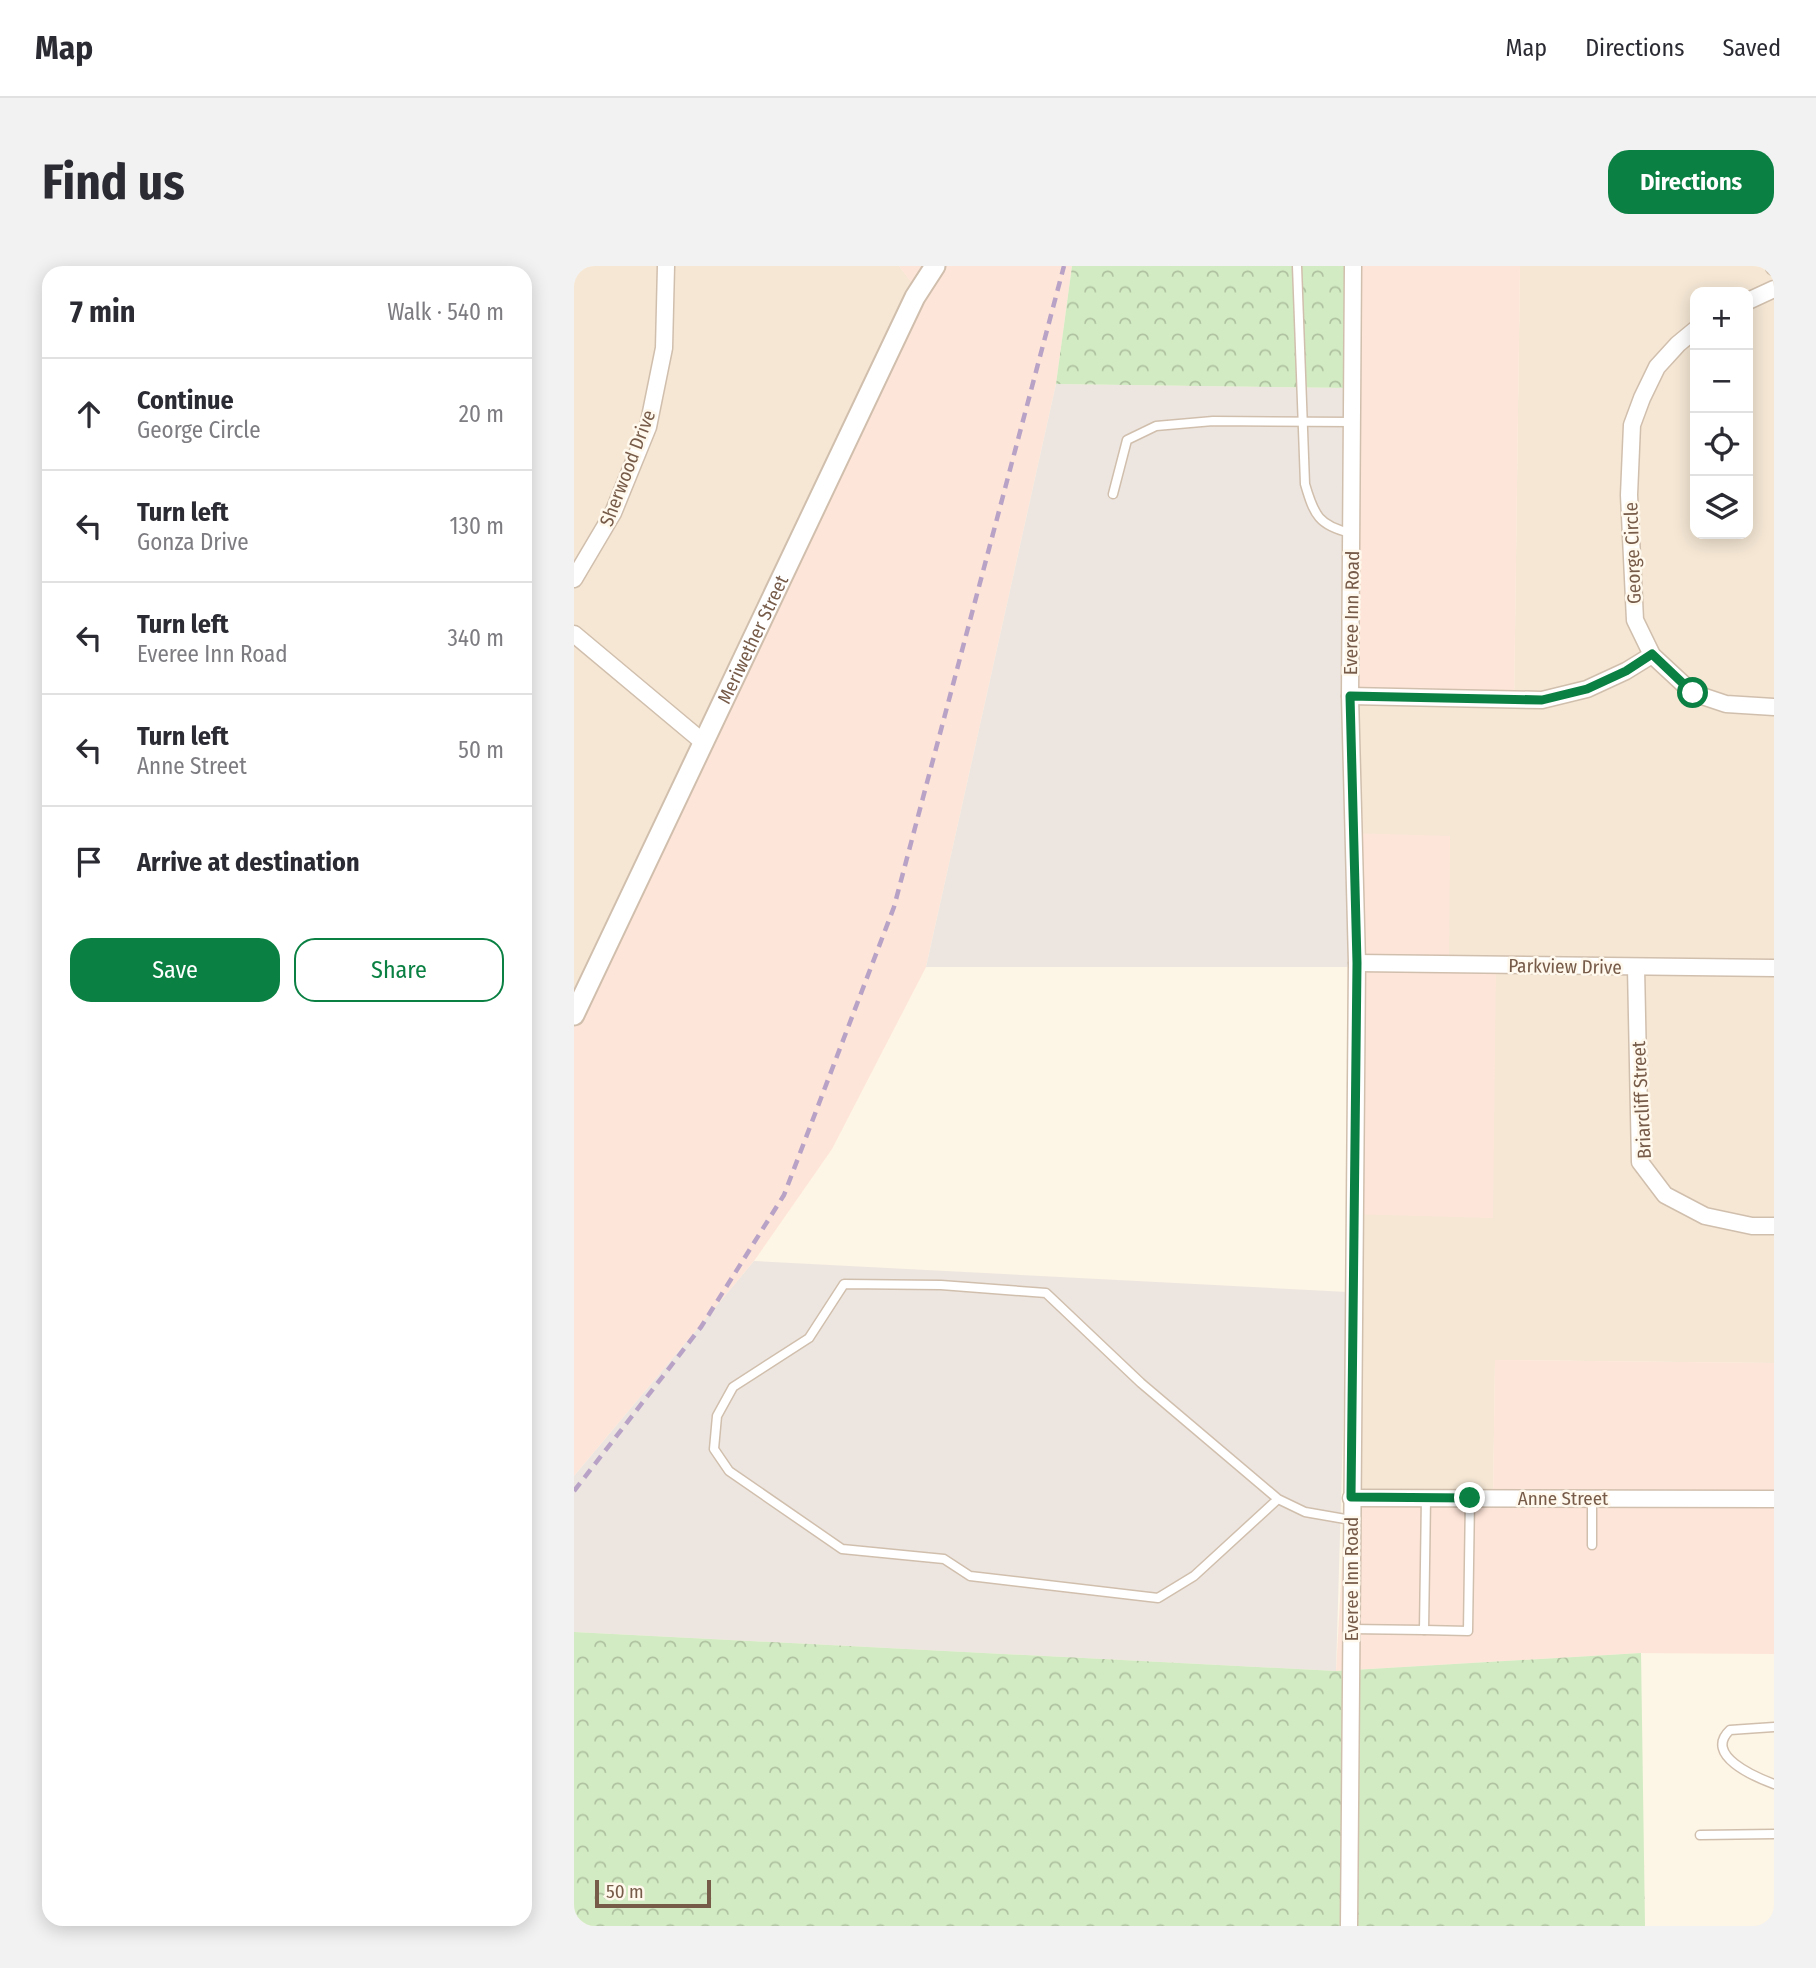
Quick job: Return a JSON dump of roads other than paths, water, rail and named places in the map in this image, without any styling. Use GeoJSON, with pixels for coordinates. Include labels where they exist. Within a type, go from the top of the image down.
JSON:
{"type":"FeatureCollection","features":[{"type":"Feature","properties":{"kind":"street","name":"Sherwood Drive"},"geometry":{"type":"LineString","coordinates":[[574,579],[613,513],[648,426],[664,348],[666,266]]}},
{"type":"Feature","properties":{"kind":"street","name":"Everee Inn Road"},"geometry":{"type":"LineString","coordinates":[[1349,1926],[1357,963],[1350,696],[1353,266]]}},
{"type":"Feature","properties":{"kind":"street","name":"Meriwether Street"},"geometry":{"type":"LineString","coordinates":[[574,1015],[928,269]]}},
{"type":"Feature","properties":{"kind":"street"},"geometry":{"type":"LineString","coordinates":[[1753,299],[1774,289]]}},
{"type":"Feature","properties":{"kind":"street","name":"George Circle"},"geometry":{"type":"LineString","coordinates":[[1690,334],[1657,368],[1632,425],[1629,495],[1635,620],[1652,654],[1693,693],[1726,704],[1774,707]]}},
{"type":"Feature","properties":{"kind":"street"},"geometry":{"type":"LineString","coordinates":[[574,634],[704,742]]}},
{"type":"Feature","properties":{"kind":"street"},"geometry":{"type":"LineString","coordinates":[[1350,696],[1542,700],[1587,689],[1626,671],[1652,654]]}},
{"type":"Feature","properties":{"kind":"street","name":"Parkview Drive"},"geometry":{"type":"LineString","coordinates":[[1357,963],[1774,968]]}},
{"type":"Feature","properties":{"kind":"street","name":"Briarcliff Street"},"geometry":{"type":"LineString","coordinates":[[1636,967],[1640,1163],[1665,1195],[1705,1216],[1752,1226],[1774,1226]]}},
{"type":"Feature","properties":{"kind":"street","name":"Anne Street"},"geometry":{"type":"LineString","coordinates":[[1351,1497],[1774,1499]]}},
{"type":"Feature","properties":{"kind":"lane"},"geometry":{"type":"LineString","coordinates":[[1297,266],[1305,484],[1318,518],[1331,529],[1351,533]]}},
{"type":"Feature","properties":{"kind":"lane"},"geometry":{"type":"LineString","coordinates":[[1113,494],[1127,440],[1156,426],[1213,421],[1352,422]]}},
{"type":"Feature","properties":{"kind":"lane"},"geometry":{"type":"LineString","coordinates":[[1278,1499],[1194,1576],[1158,1598],[970,1576],[944,1559],[842,1549],[729,1471],[714,1448],[717,1416],[733,1387],[809,1338],[844,1284],[941,1285],[1045,1293],[1141,1383],[1278,1499],[1305,1512],[1351,1520]]}},
{"type":"Feature","properties":{"kind":"lane"},"geometry":{"type":"LineString","coordinates":[[1424,1630],[1426,1498]]}},
{"type":"Feature","properties":{"kind":"lane"},"geometry":{"type":"LineString","coordinates":[[1350,1629],[1468,1631],[1470,1498]]}},
{"type":"Feature","properties":{"kind":"lane"},"geometry":{"type":"LineString","coordinates":[[1592,1499],[1592,1545]]}},
{"type":"Feature","properties":{"kind":"lane"},"geometry":{"type":"LineString","coordinates":[[1774,1727],[1730,1730],[1721,1744],[1723,1751],[1733,1762],[1774,1784]]}},
{"type":"Feature","properties":{"kind":"lane"},"geometry":{"type":"LineString","coordinates":[[1700,1835],[1774,1833]]}},
{"type":"Feature","properties":{"kind":"railway"},"geometry":{"type":"LineString","coordinates":[[574,1491],[701,1327],[784,1195],[894,907],[1064,266]]}}]}
